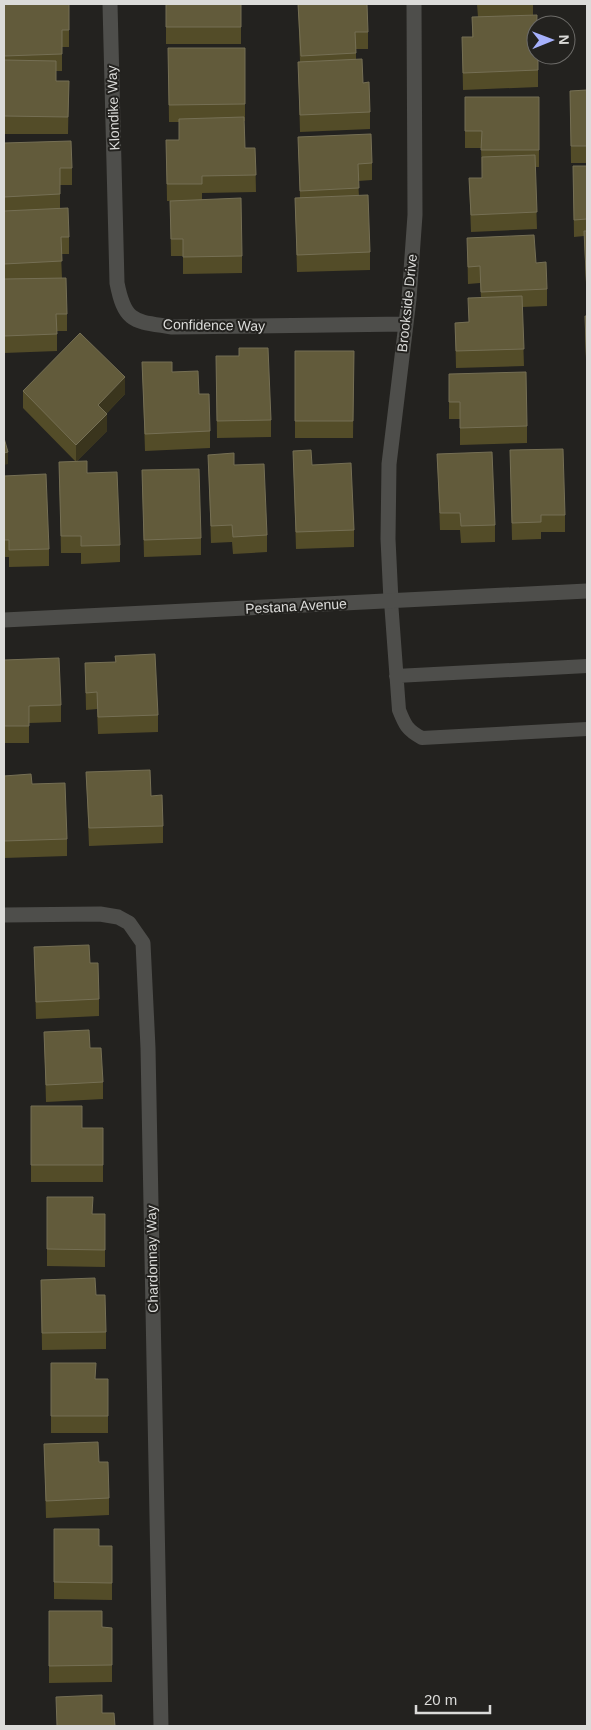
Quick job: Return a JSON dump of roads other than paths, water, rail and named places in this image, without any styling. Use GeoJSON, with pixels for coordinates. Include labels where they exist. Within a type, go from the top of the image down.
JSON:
{"type":"FeatureCollection","features":[{"type":"Feature","properties":{"kind":"street","name":"Klondike Way"},"geometry":{"type":"LineString","coordinates":[[110,4],[116,212]]}},
{"type":"Feature","properties":{"kind":"street","name":"Brookside Drive"},"geometry":{"type":"LineString","coordinates":[[391,601],[388,539],[389,464],[406,324],[415,215],[414,4]]}},
{"type":"Feature","properties":{"kind":"street","name":"Confidence Way"},"geometry":{"type":"LineString","coordinates":[[116,212],[117,283],[120,298],[128,313],[137,321],[172,327],[406,324]]}},
{"type":"Feature","properties":{"kind":"street","name":"Pestana Avenue"},"geometry":{"type":"LineString","coordinates":[[4,620],[587,591]]}},
{"type":"Feature","properties":{"kind":"street","name":"Chardonnay Way"},"geometry":{"type":"LineString","coordinates":[[4,915],[100,914],[118,917],[129,923],[143,943],[148,1048],[161,1726]]}},
{"type":"Feature","properties":{"kind":"lane"},"geometry":{"type":"LineString","coordinates":[[391,601],[399,710],[410,731],[422,738],[587,729]]}},
{"type":"Feature","properties":{"kind":"lane"},"geometry":{"type":"LineString","coordinates":[[396,676],[587,666]]}}]}
